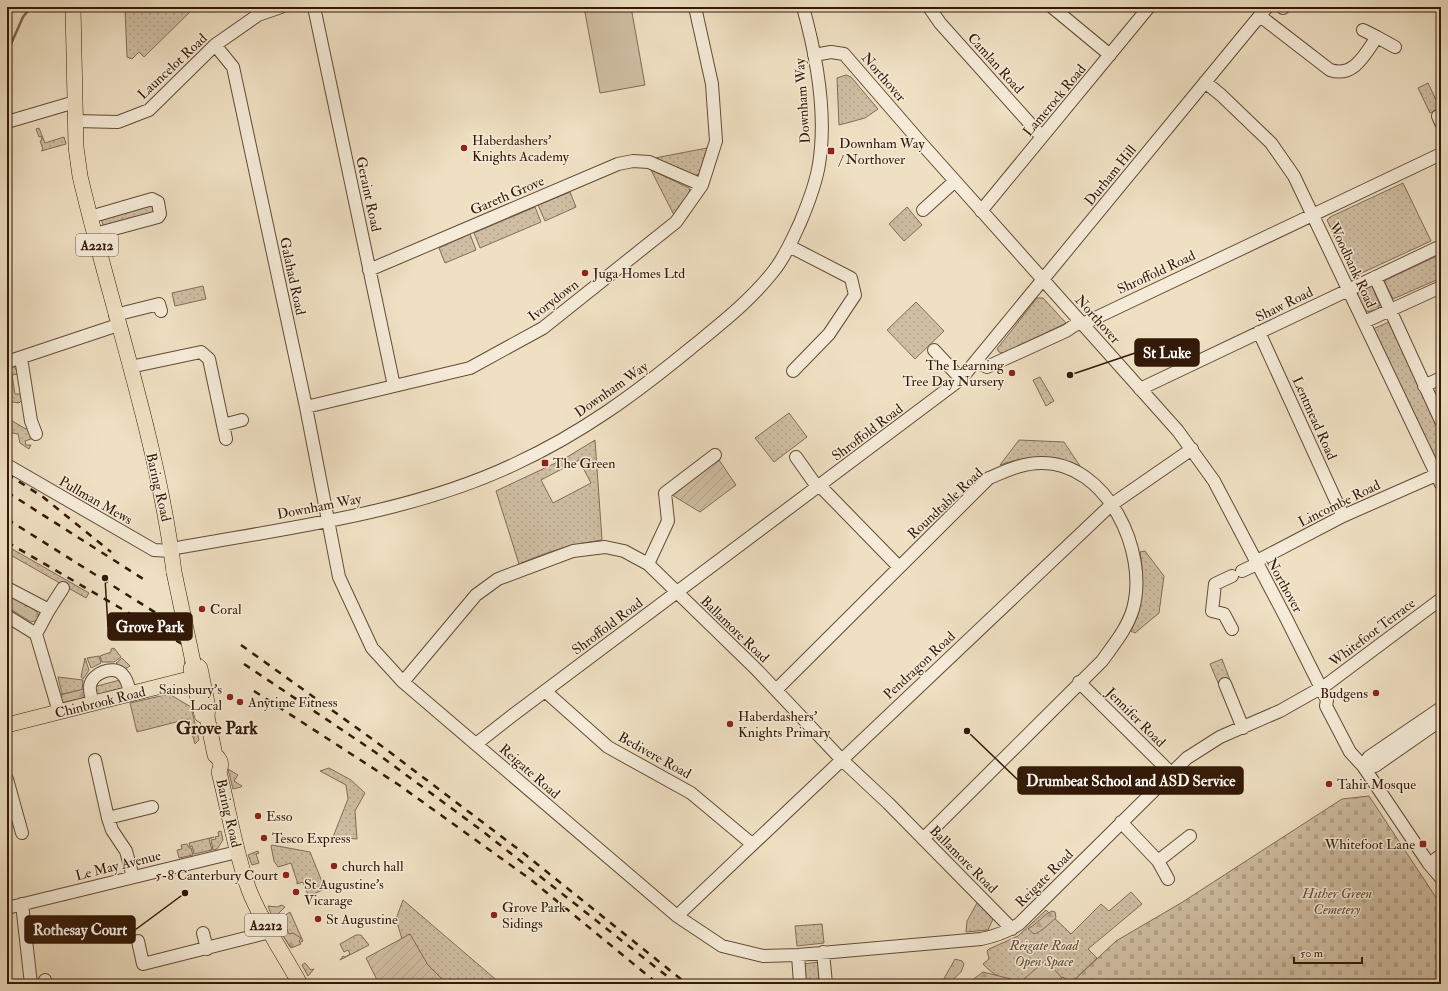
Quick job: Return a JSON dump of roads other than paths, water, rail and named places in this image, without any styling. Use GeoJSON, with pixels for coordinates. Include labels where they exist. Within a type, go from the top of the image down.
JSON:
{"type":"FeatureCollection","features":[{"type":"Feature","properties":{"kind":"main road","name":"A2212"},"geometry":{"type":"LineString","coordinates":[[73,7],[76,121]]}},
{"type":"Feature","properties":{"kind":"main road","name":"Baring Road"},"geometry":{"type":"LineString","coordinates":[[76,121],[78,163],[90,217],[116,320],[130,367],[160,488],[174,572],[193,662],[191,669],[198,680],[202,715],[206,717],[218,762],[237,852],[250,890],[270,932],[300,984]]}},
{"type":"Feature","properties":{"kind":"main road","name":"Chinbrook Road"},"geometry":{"type":"LineString","coordinates":[[7,726],[130,694],[198,680]]}},
{"type":"Feature","properties":{"kind":"street","name":"Launcelot Road"},"geometry":{"type":"LineString","coordinates":[[76,121],[118,122],[149,110],[215,45],[258,15],[281,7]]}},
{"type":"Feature","properties":{"kind":"street","name":"Geraint Road"},"geometry":{"type":"LineString","coordinates":[[314,7],[394,386]]}},
{"type":"Feature","properties":{"kind":"street","name":"Ivorydown"},"geometry":{"type":"LineString","coordinates":[[306,407],[470,368],[543,328],[676,222],[702,185],[716,141],[712,84],[695,7]]}},
{"type":"Feature","properties":{"kind":"street","name":"Downham Way"},"geometry":{"type":"LineString","coordinates":[[171,550],[328,520],[397,505],[473,481],[515,465],[602,417],[637,392],[735,312],[771,274],[789,246],[806,208],[819,166],[821,128],[814,55],[803,7]]}},
{"type":"Feature","properties":{"kind":"street","name":"Camlan Road"},"geometry":{"type":"LineString","coordinates":[[929,7],[940,23],[1042,137]]}},
{"type":"Feature","properties":{"kind":"street"},"geometry":{"type":"LineString","coordinates":[[1052,7],[1110,55]]}},
{"type":"Feature","properties":{"kind":"street","name":"Lamerock Road"},"geometry":{"type":"LineString","coordinates":[[981,211],[1149,7]]}},
{"type":"Feature","properties":{"kind":"street"},"geometry":{"type":"LineString","coordinates":[[1263,12],[1330,70],[1339,73],[1347,71],[1357,64],[1377,37]]}},
{"type":"Feature","properties":{"kind":"street","name":"Durham Hill"},"geometry":{"type":"LineString","coordinates":[[976,362],[1263,12]]}},
{"type":"Feature","properties":{"kind":"street"},"geometry":{"type":"LineString","coordinates":[[1363,30],[1395,47]]}},
{"type":"Feature","properties":{"kind":"street","name":"Galahad Road"},"geometry":{"type":"LineString","coordinates":[[215,45],[233,67],[306,407],[328,520]]}},
{"type":"Feature","properties":{"kind":"street","name":"Northover"},"geometry":{"type":"LineString","coordinates":[[814,55],[831,52],[844,54],[954,181],[1192,449],[1214,481],[1286,618],[1327,700],[1326,706],[1350,752],[1362,766],[1428,864],[1441,878]]}},
{"type":"Feature","properties":{"kind":"street","name":"Woodbank Road"},"geometry":{"type":"LineString","coordinates":[[1205,82],[1221,95],[1271,143],[1294,176],[1439,479]]}},
{"type":"Feature","properties":{"kind":"street"},"geometry":{"type":"LineString","coordinates":[[7,122],[75,102]]}},
{"type":"Feature","properties":{"kind":"street","name":"Shroffold Road"},"geometry":{"type":"LineString","coordinates":[[476,744],[962,379],[976,362],[987,367],[1441,154]]}},
{"type":"Feature","properties":{"kind":"street","name":"Gareth Grove"},"geometry":{"type":"LineString","coordinates":[[369,270],[618,164],[633,161],[649,162],[702,185]]}},
{"type":"Feature","properties":{"kind":"street"},"geometry":{"type":"LineString","coordinates":[[923,210],[954,181]]}},
{"type":"Feature","properties":{"kind":"street"},"geometry":{"type":"LineString","coordinates":[[90,217],[152,199],[158,202],[160,214],[158,217],[95,234]]}},
{"type":"Feature","properties":{"kind":"street"},"geometry":{"type":"LineString","coordinates":[[789,246],[851,278],[856,295],[829,334],[793,371]]}},
{"type":"Feature","properties":{"kind":"street","name":"Shaw Road"},"geometry":{"type":"LineString","coordinates":[[1140,390],[1441,246]]}},
{"type":"Feature","properties":{"kind":"street","name":"Woodbank Road"},"geometry":{"type":"LineString","coordinates":[[1374,277],[1441,421]]}},
{"type":"Feature","properties":{"kind":"street"},"geometry":{"type":"LineString","coordinates":[[1364,322],[1441,287]]}},
{"type":"Feature","properties":{"kind":"street"},"geometry":{"type":"LineString","coordinates":[[7,362],[21,358],[159,304]]}},
{"type":"Feature","properties":{"kind":"street","name":"Lentmead Road"},"geometry":{"type":"LineString","coordinates":[[1259,332],[1343,516]]}},
{"type":"Feature","properties":{"kind":"street"},"geometry":{"type":"LineString","coordinates":[[130,367],[204,349],[210,358],[226,439]]}},
{"type":"Feature","properties":{"kind":"street"},"geometry":{"type":"LineString","coordinates":[[934,350],[962,379]]}},
{"type":"Feature","properties":{"kind":"street"},"geometry":{"type":"LineString","coordinates":[[21,358],[31,421],[36,434]]}},
{"type":"Feature","properties":{"kind":"street"},"geometry":{"type":"LineString","coordinates":[[1424,386],[1441,378]]}},
{"type":"Feature","properties":{"kind":"street"},"geometry":{"type":"LineString","coordinates":[[223,425],[242,420]]}},
{"type":"Feature","properties":{"kind":"street","name":"Pendragon Road"},"geometry":{"type":"LineString","coordinates":[[677,916],[841,759],[1111,505],[1192,449]]}},
{"type":"Feature","properties":{"kind":"street"},"geometry":{"type":"LineString","coordinates":[[648,564],[668,521],[665,494],[715,456]]}},
{"type":"Feature","properties":{"kind":"street"},"geometry":{"type":"LineString","coordinates":[[796,457],[819,487],[898,567]]}},
{"type":"Feature","properties":{"kind":"street","name":"Roundtable Road"},"geometry":{"type":"LineString","coordinates":[[776,690],[989,478],[1020,465],[1042,463],[1064,467],[1090,479],[1111,505],[1124,525],[1133,550],[1137,572],[1133,608],[1125,630],[1102,661],[1079,682],[923,839]]}},
{"type":"Feature","properties":{"kind":"street","name":"Pullman Mews"},"geometry":{"type":"LineString","coordinates":[[7,465],[154,550],[171,550]]}},
{"type":"Feature","properties":{"kind":"street","name":"Lincombe Road"},"geometry":{"type":"LineString","coordinates":[[1232,629],[1224,614],[1212,612],[1215,584],[1237,574],[1343,516],[1439,479]]}},
{"type":"Feature","properties":{"kind":"street","name":"Reigate Road"},"geometry":{"type":"LineString","coordinates":[[328,520],[339,577],[372,648],[403,682],[677,916],[722,946],[763,956],[798,955],[981,938],[995,936],[1012,929],[1019,924],[1187,758],[1220,737],[1280,711],[1321,688]]}},
{"type":"Feature","properties":{"kind":"street","name":"Ballamore Road"},"geometry":{"type":"LineString","coordinates":[[403,682],[476,595],[498,579],[572,550],[605,547],[624,551],[648,564],[776,690],[841,759],[1012,929]]}},
{"type":"Feature","properties":{"kind":"street"},"geometry":{"type":"LineString","coordinates":[[7,588],[50,610]]}},
{"type":"Feature","properties":{"kind":"street"},"geometry":{"type":"LineString","coordinates":[[36,634],[63,588]]}},
{"type":"Feature","properties":{"kind":"street","name":"Whitefoot Terrace"},"geometry":{"type":"LineString","coordinates":[[1321,688],[1441,600]]}},
{"type":"Feature","properties":{"kind":"street"},"geometry":{"type":"LineString","coordinates":[[7,616],[36,634],[59,712]]}},
{"type":"Feature","properties":{"kind":"street"},"geometry":{"type":"LineString","coordinates":[[93,704],[89,687],[90,683],[96,676],[105,671],[116,670],[123,675],[130,694]]}},
{"type":"Feature","properties":{"kind":"street","name":"Jennifer Road"},"geometry":{"type":"LineString","coordinates":[[1079,682],[1171,773]]}},
{"type":"Feature","properties":{"kind":"street"},"geometry":{"type":"LineString","coordinates":[[1225,684],[1243,728]]}},
{"type":"Feature","properties":{"kind":"street","name":"Bedivere Road"},"geometry":{"type":"LineString","coordinates":[[545,692],[608,747],[691,793],[752,844]]}},
{"type":"Feature","properties":{"kind":"street"},"geometry":{"type":"LineString","coordinates":[[1362,766],[1369,756],[1441,708]]}},
{"type":"Feature","properties":{"kind":"street"},"geometry":{"type":"LineString","coordinates":[[1362,766],[1375,766],[1441,720]]}},
{"type":"Feature","properties":{"kind":"street"},"geometry":{"type":"LineString","coordinates":[[95,760],[108,818],[112,830],[126,851],[133,877]]}},
{"type":"Feature","properties":{"kind":"street"},"geometry":{"type":"LineString","coordinates":[[7,779],[22,833]]}},
{"type":"Feature","properties":{"kind":"street"},"geometry":{"type":"LineString","coordinates":[[108,818],[152,807]]}},
{"type":"Feature","properties":{"kind":"street"},"geometry":{"type":"LineString","coordinates":[[1121,822],[1158,861],[1168,880]]}},
{"type":"Feature","properties":{"kind":"street"},"geometry":{"type":"LineString","coordinates":[[1158,861],[1190,836]]}},
{"type":"Feature","properties":{"kind":"street","name":"Le May Avenue"},"geometry":{"type":"LineString","coordinates":[[7,908],[237,852]]}},
{"type":"Feature","properties":{"kind":"street"},"geometry":{"type":"LineString","coordinates":[[1428,864],[1441,855]]}},
{"type":"Feature","properties":{"kind":"street"},"geometry":{"type":"LineString","coordinates":[[22,904],[31,984]]}},
{"type":"Feature","properties":{"kind":"street"},"geometry":{"type":"LineString","coordinates":[[138,941],[143,964],[270,932]]}},
{"type":"Feature","properties":{"kind":"street"},"geometry":{"type":"LineString","coordinates":[[204,933],[207,949]]}},
{"type":"Feature","properties":{"kind":"street"},"geometry":{"type":"LineString","coordinates":[[823,952],[826,984]]}},
{"type":"Feature","properties":{"kind":"street"},"geometry":{"type":"LineString","coordinates":[[798,955],[800,984]]}},
{"type":"Feature","properties":{"kind":"waterway"},"geometry":{"type":"LineString","coordinates":[[7,53],[23,17],[31,7]]}},
{"type":"Feature","properties":{"kind":"railway"},"geometry":{"type":"LineString","coordinates":[[7,474],[43,497],[111,552]]}},
{"type":"Feature","properties":{"kind":"railway"},"geometry":{"type":"LineString","coordinates":[[7,492],[148,582]]}},
{"type":"Feature","properties":{"kind":"railway"},"geometry":{"type":"LineString","coordinates":[[7,519],[156,613]]}},
{"type":"Feature","properties":{"kind":"railway"},"geometry":{"type":"LineString","coordinates":[[7,542],[182,644]]}},
{"type":"Feature","properties":{"kind":"railway"},"geometry":{"type":"LineString","coordinates":[[241,645],[375,741],[522,852],[687,984]]}},
{"type":"Feature","properties":{"kind":"railway"},"geometry":{"type":"LineString","coordinates":[[244,664],[375,752],[481,830],[677,984]]}},
{"type":"Feature","properties":{"kind":"railway"},"geometry":{"type":"LineString","coordinates":[[254,691],[399,785],[530,879],[658,984]]}},
{"type":"Feature","properties":{"kind":"place","name":"Haberdashers' Knights Academy"},"geometry":{"type":"Point","coordinates":[464,148]}},
{"type":"Feature","properties":{"kind":"place","name":"Downham Way / Northover"},"geometry":{"type":"Point","coordinates":[831,151]}},
{"type":"Feature","properties":{"kind":"place","name":"Juga Homes Ltd"},"geometry":{"type":"Point","coordinates":[585,273]}},
{"type":"Feature","properties":{"kind":"place","name":"The Learning Tree Day Nursery"},"geometry":{"type":"Point","coordinates":[1012,373]}},
{"type":"Feature","properties":{"kind":"place","name":"St Luke"},"geometry":{"type":"Point","coordinates":[1070,375]}},
{"type":"Feature","properties":{"kind":"place","name":"The Green"},"geometry":{"type":"Point","coordinates":[545,463]}},
{"type":"Feature","properties":{"kind":"place","name":"Grove Park"},"geometry":{"type":"Point","coordinates":[105,578]}},
{"type":"Feature","properties":{"kind":"place","name":"Coral"},"geometry":{"type":"Point","coordinates":[202,609]}},
{"type":"Feature","properties":{"kind":"place","name":"Budgens"},"geometry":{"type":"Point","coordinates":[1376,693]}},
{"type":"Feature","properties":{"kind":"place","name":"Sainsbury's Local"},"geometry":{"type":"Point","coordinates":[230,697]}},
{"type":"Feature","properties":{"kind":"place","name":"Anytime Fitness"},"geometry":{"type":"Point","coordinates":[240,702]}},
{"type":"Feature","properties":{"kind":"place","name":"Haberdashers' Knights Primary"},"geometry":{"type":"Point","coordinates":[730,724]}},
{"type":"Feature","properties":{"kind":"place","name":"Drumbeat School and ASD Service"},"geometry":{"type":"Point","coordinates":[967,731]}},
{"type":"Feature","properties":{"kind":"place","name":"Tahir Mosque"},"geometry":{"type":"Point","coordinates":[1329,784]}},
{"type":"Feature","properties":{"kind":"place","name":"Esso"},"geometry":{"type":"Point","coordinates":[258,816]}},
{"type":"Feature","properties":{"kind":"place","name":"Tesco Express"},"geometry":{"type":"Point","coordinates":[264,838]}},
{"type":"Feature","properties":{"kind":"place","name":"Whitefoot Lane"},"geometry":{"type":"Point","coordinates":[1423,844]}},
{"type":"Feature","properties":{"kind":"place","name":"church hall"},"geometry":{"type":"Point","coordinates":[334,866]}},
{"type":"Feature","properties":{"kind":"place","name":"5-8 Canterbury Court"},"geometry":{"type":"Point","coordinates":[286,875]}},
{"type":"Feature","properties":{"kind":"place","name":"St Augustine's Vicarage"},"geometry":{"type":"Point","coordinates":[296,892]}},
{"type":"Feature","properties":{"kind":"place","name":"Rothesay Court"},"geometry":{"type":"Point","coordinates":[185,893]}},
{"type":"Feature","properties":{"kind":"place","name":"Grove Park Sidings"},"geometry":{"type":"Point","coordinates":[494,915]}},
{"type":"Feature","properties":{"kind":"place","name":"St Augustine"},"geometry":{"type":"Point","coordinates":[318,919]}},
{"type":"Feature","properties":{"kind":"district","name":"Grove Park"},"geometry":{"type":"Point","coordinates":[217,728]}},
{"type":"Feature","properties":{"kind":"park label","name":"Hither Green Cemetery"},"geometry":{"type":"Point","coordinates":[1337,902]}},
{"type":"Feature","properties":{"kind":"park label","name":"Reigate Road Open Space"},"geometry":{"type":"Point","coordinates":[1044,954]}}]}
